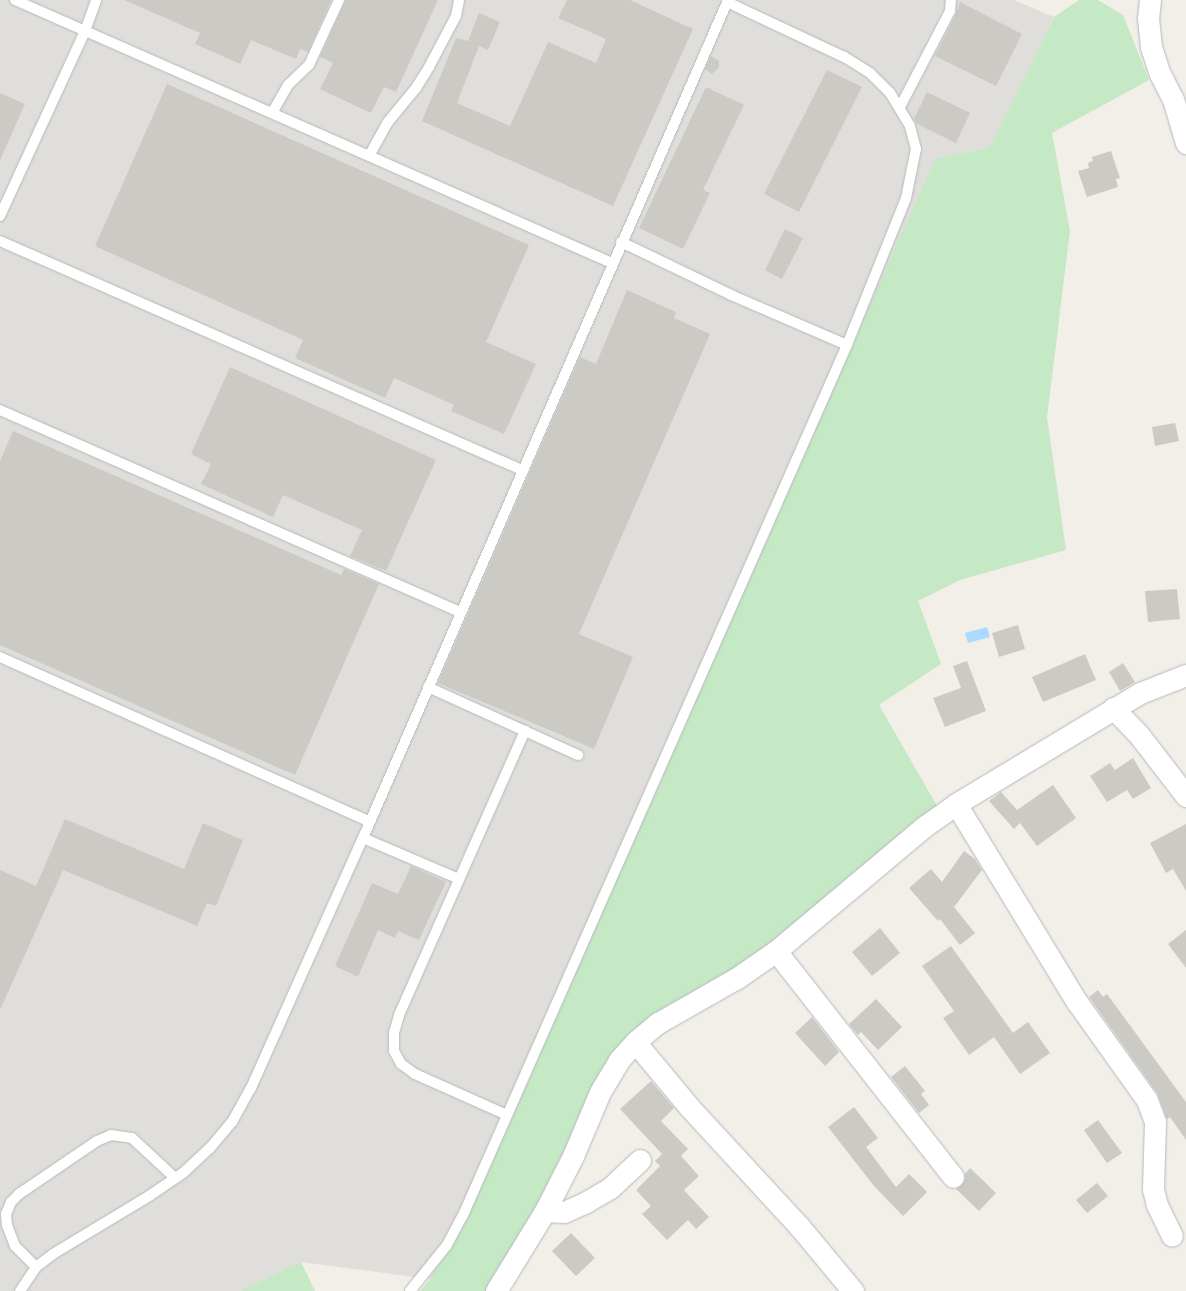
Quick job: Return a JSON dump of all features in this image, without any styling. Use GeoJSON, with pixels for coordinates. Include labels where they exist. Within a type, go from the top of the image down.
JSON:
{"type":"FeatureCollection","features":[{"type":"Feature","properties":{"kind":"street"},"geometry":{"type":"LineString","coordinates":[[1150,0],[1148,18],[1151,47],[1160,74],[1180,97],[1186,143]]}},
{"type":"Feature","properties":{"kind":"street"},"geometry":{"type":"LineString","coordinates":[[496,1291],[545,1211],[573,1156],[600,1092],[619,1060],[635,1042],[658,1023],[737,978],[776,951],[895,850],[956,804],[1113,708],[1162,682],[1186,674]]}},
{"type":"Feature","properties":{"kind":"street"},"geometry":{"type":"LineString","coordinates":[[1113,708],[1139,735],[1186,796]]}},
{"type":"Feature","properties":{"kind":"street"},"geometry":{"type":"LineString","coordinates":[[956,804],[1077,1002],[1147,1100],[1155,1122],[1153,1189],[1157,1205],[1172,1236]]}},
{"type":"Feature","properties":{"kind":"street"},"geometry":{"type":"LineString","coordinates":[[776,951],[953,1177]]}},
{"type":"Feature","properties":{"kind":"street"},"geometry":{"type":"LineString","coordinates":[[635,1042],[690,1108],[799,1226],[853,1291]]}},
{"type":"Feature","properties":{"kind":"street"},"geometry":{"type":"LineString","coordinates":[[545,1211],[564,1212],[586,1202],[610,1188],[640,1160]]}},
{"type":"Feature","properties":{"kind":"lane"},"geometry":{"type":"LineString","coordinates":[[15,0],[612,263]]}},
{"type":"Feature","properties":{"kind":"lane"},"geometry":{"type":"LineString","coordinates":[[0,216],[85,31],[96,0]]}},
{"type":"Feature","properties":{"kind":"lane"},"geometry":{"type":"LineString","coordinates":[[272,113],[288,85],[309,65],[339,0]]}},
{"type":"Feature","properties":{"kind":"lane"},"geometry":{"type":"LineString","coordinates":[[369,156],[388,122],[416,88],[429,67],[456,16],[459,0]]}},
{"type":"Feature","properties":{"kind":"lane"},"geometry":{"type":"LineString","coordinates":[[900,107],[950,11],[951,0]]}},
{"type":"Feature","properties":{"kind":"lane"},"geometry":{"type":"LineString","coordinates":[[20,1291],[36,1267],[175,1178],[210,1148],[232,1122],[251,1088],[363,838],[727,1],[844,57],[870,73],[890,93],[910,126],[916,149],[913,171],[906,198],[846,345],[464,1213],[447,1245],[410,1291]]}},
{"type":"Feature","properties":{"kind":"lane"},"geometry":{"type":"LineString","coordinates":[[0,241],[522,470]]}},
{"type":"Feature","properties":{"kind":"lane"},"geometry":{"type":"LineString","coordinates":[[621,242],[731,295],[846,345]]}},
{"type":"Feature","properties":{"kind":"lane"},"geometry":{"type":"LineString","coordinates":[[0,410],[460,612]]}},
{"type":"Feature","properties":{"kind":"lane"},"geometry":{"type":"LineString","coordinates":[[0,657],[370,821]]}},
{"type":"Feature","properties":{"kind":"lane"},"geometry":{"type":"LineString","coordinates":[[428,687],[578,755]]}},
{"type":"Feature","properties":{"kind":"lane"},"geometry":{"type":"LineString","coordinates":[[507,1115],[415,1074],[401,1064],[394,1051],[394,1033],[399,1015],[525,731]]}},
{"type":"Feature","properties":{"kind":"lane"},"geometry":{"type":"LineString","coordinates":[[363,838],[459,879]]}},
{"type":"Feature","properties":{"kind":"lane"},"geometry":{"type":"LineString","coordinates":[[36,1267],[15,1246],[7,1225],[6,1214],[11,1202],[19,1194],[97,1141],[111,1135],[132,1138],[175,1178]]}},
{"type":"Feature","properties":{"kind":"shaded area"},"geometry":{"type":"Polygon","coordinates":[[[0,0],[1014,0],[1054,17],[459,1231],[430,1279],[301,1262],[240,1291],[0,1291],[0,0]]]}},
{"type":"Feature","properties":{"kind":"green space"},"geometry":{"type":"Polygon","coordinates":[[[1079,0],[1098,0],[1123,15],[1149,80],[1052,133],[1070,231],[1047,417],[1066,550],[960,580],[918,601],[941,664],[879,705],[940,811],[768,947],[643,1029],[543,1206],[489,1291],[420,1291],[430,1279],[459,1231],[935,159],[989,148],[1054,17],[1079,0]]]}},
{"type":"Feature","properties":{"kind":"green space"},"geometry":{"type":"Polygon","coordinates":[[[301,1262],[315,1291],[240,1291],[301,1262]]]}},
{"type":"Feature","properties":{"kind":"water"},"geometry":{"type":"Polygon","coordinates":[[[987,627],[990,637],[968,643],[965,633],[987,627]]]}},
{"type":"Feature","properties":{"kind":"building"},"geometry":{"type":"Polygon","coordinates":[[[124,0],[331,0],[308,52],[300,49],[296,59],[251,40],[240,64],[195,44],[200,33],[124,0]]]}},
{"type":"Feature","properties":{"kind":"building"},"geometry":{"type":"Polygon","coordinates":[[[346,0],[438,0],[396,92],[384,87],[371,113],[320,89],[333,63],[320,57],[346,0]]]}},
{"type":"Feature","properties":{"kind":"building"},"geometry":{"type":"Polygon","coordinates":[[[567,0],[630,0],[693,29],[613,206],[422,121],[456,38],[468,41],[479,13],[500,22],[488,50],[479,46],[457,103],[510,126],[548,42],[596,63],[606,39],[558,18],[567,0]]]}},
{"type":"Feature","properties":{"kind":"building"},"geometry":{"type":"Polygon","coordinates":[[[960,2],[1022,34],[996,86],[935,56],[960,2]]]}},
{"type":"Feature","properties":{"kind":"building"},"geometry":{"type":"Polygon","coordinates":[[[711,56],[719,61],[719,67],[712,74],[705,69],[711,56]]]}},
{"type":"Feature","properties":{"kind":"building"},"geometry":{"type":"Polygon","coordinates":[[[827,70],[862,87],[799,212],[764,194],[827,70]]]}},
{"type":"Feature","properties":{"kind":"building"},"geometry":{"type":"Polygon","coordinates":[[[167,84],[529,245],[486,342],[536,364],[504,434],[451,411],[454,405],[394,378],[385,398],[295,358],[303,340],[95,246],[167,84]]]}},
{"type":"Feature","properties":{"kind":"building"},"geometry":{"type":"Polygon","coordinates":[[[706,87],[744,105],[703,190],[710,193],[683,249],[639,228],[706,87]]]}},
{"type":"Feature","properties":{"kind":"building"},"geometry":{"type":"Polygon","coordinates":[[[927,92],[970,113],[956,143],[917,124],[914,119],[927,92]]]}},
{"type":"Feature","properties":{"kind":"building"},"geometry":{"type":"Polygon","coordinates":[[[0,93],[25,104],[0,160],[0,93]]]}},
{"type":"Feature","properties":{"kind":"building"},"geometry":{"type":"Polygon","coordinates":[[[1111,151],[1120,178],[1116,179],[1118,187],[1087,197],[1078,171],[1089,168],[1088,163],[1093,161],[1092,157],[1111,151]]]}},
{"type":"Feature","properties":{"kind":"building"},"geometry":{"type":"Polygon","coordinates":[[[785,229],[803,238],[782,279],[765,270],[785,229]]]}},
{"type":"Feature","properties":{"kind":"building"},"geometry":{"type":"Polygon","coordinates":[[[627,290],[676,312],[674,318],[710,334],[579,634],[633,657],[594,749],[438,683],[580,357],[596,364],[627,290]]]}},
{"type":"Feature","properties":{"kind":"building"},"geometry":{"type":"Polygon","coordinates":[[[230,367],[436,460],[386,571],[350,556],[362,530],[283,495],[273,517],[201,484],[211,464],[191,454],[230,367]]]}},
{"type":"Feature","properties":{"kind":"building"},"geometry":{"type":"Polygon","coordinates":[[[1175,423],[1179,441],[1155,446],[1152,427],[1175,423]]]}},
{"type":"Feature","properties":{"kind":"building"},"geometry":{"type":"Polygon","coordinates":[[[13,431],[341,575],[344,569],[379,584],[295,775],[0,645],[0,461],[13,431]]]}},
{"type":"Feature","properties":{"kind":"building"},"geometry":{"type":"Polygon","coordinates":[[[1177,589],[1180,619],[1148,622],[1145,591],[1177,589]]]}},
{"type":"Feature","properties":{"kind":"building"},"geometry":{"type":"Polygon","coordinates":[[[1018,625],[1025,649],[999,657],[992,633],[1018,625]]]}},
{"type":"Feature","properties":{"kind":"building"},"geometry":{"type":"Polygon","coordinates":[[[1085,654],[1096,680],[1043,702],[1032,677],[1085,654]]]}},
{"type":"Feature","properties":{"kind":"building"},"geometry":{"type":"Polygon","coordinates":[[[967,661],[986,711],[945,727],[933,698],[961,688],[953,666],[967,661]]]}},
{"type":"Feature","properties":{"kind":"building"},"geometry":{"type":"Polygon","coordinates":[[[1123,663],[1135,682],[1120,691],[1109,672],[1123,663]]]}},
{"type":"Feature","properties":{"kind":"building"},"geometry":{"type":"Polygon","coordinates":[[[1133,758],[1151,788],[1133,799],[1127,790],[1107,802],[1090,776],[1110,763],[1115,770],[1133,758]]]}},
{"type":"Feature","properties":{"kind":"building"},"geometry":{"type":"Polygon","coordinates":[[[1053,785],[1076,818],[1037,846],[1020,823],[1014,829],[989,801],[1001,792],[1017,810],[1053,785]]]}},
{"type":"Feature","properties":{"kind":"building"},"geometry":{"type":"Polygon","coordinates":[[[65,819],[184,869],[203,823],[243,840],[216,906],[207,903],[197,926],[63,870],[0,1010],[0,870],[36,886],[65,819]]]}},
{"type":"Feature","properties":{"kind":"building"},"geometry":{"type":"Polygon","coordinates":[[[1186,824],[1186,891],[1173,869],[1166,873],[1150,843],[1186,824]]]}},
{"type":"Feature","properties":{"kind":"building"},"geometry":{"type":"Polygon","coordinates":[[[964,851],[975,859],[982,870],[954,907],[975,933],[960,945],[940,919],[938,921],[909,888],[931,869],[942,882],[964,851]]]}},
{"type":"Feature","properties":{"kind":"building"},"geometry":{"type":"Polygon","coordinates":[[[411,866],[446,882],[419,940],[398,931],[395,938],[378,930],[358,977],[335,966],[372,883],[398,894],[411,866]]]}},
{"type":"Feature","properties":{"kind":"building"},"geometry":{"type":"Polygon","coordinates":[[[880,928],[900,953],[872,976],[852,952],[880,928]]]}},
{"type":"Feature","properties":{"kind":"building"},"geometry":{"type":"Polygon","coordinates":[[[1186,930],[1186,968],[1168,944],[1186,930]]]}},
{"type":"Feature","properties":{"kind":"building"},"geometry":{"type":"Polygon","coordinates":[[[951,946],[1013,1033],[1028,1022],[1050,1053],[1020,1074],[994,1037],[969,1055],[943,1018],[954,1011],[922,966],[951,946]]]}},
{"type":"Feature","properties":{"kind":"building"},"geometry":{"type":"Polygon","coordinates":[[[1098,990],[1103,997],[1107,994],[1186,1102],[1186,1140],[1170,1117],[1167,1119],[1157,1093],[1089,997],[1098,990]]]}},
{"type":"Feature","properties":{"kind":"building"},"geometry":{"type":"Polygon","coordinates":[[[876,999],[902,1027],[878,1050],[861,1032],[858,1035],[849,1024],[876,999]]]}},
{"type":"Feature","properties":{"kind":"building"},"geometry":{"type":"Polygon","coordinates":[[[812,1017],[839,1052],[825,1066],[795,1033],[812,1017]]]}},
{"type":"Feature","properties":{"kind":"building"},"geometry":{"type":"Polygon","coordinates":[[[905,1066],[925,1091],[921,1094],[929,1105],[919,1113],[891,1077],[905,1066]]]}},
{"type":"Feature","properties":{"kind":"building"},"geometry":{"type":"Polygon","coordinates":[[[651,1081],[674,1108],[661,1121],[688,1149],[681,1156],[699,1176],[684,1190],[709,1217],[696,1229],[688,1220],[667,1240],[642,1214],[651,1206],[636,1190],[660,1166],[655,1161],[662,1154],[620,1109],[651,1081]]]}},
{"type":"Feature","properties":{"kind":"building"},"geometry":{"type":"Polygon","coordinates":[[[854,1107],[878,1138],[866,1147],[896,1187],[909,1174],[927,1192],[903,1216],[874,1186],[828,1127],[854,1107]]]}},
{"type":"Feature","properties":{"kind":"building"},"geometry":{"type":"Polygon","coordinates":[[[1098,1120],[1122,1153],[1107,1163],[1084,1130],[1098,1120]]]}},
{"type":"Feature","properties":{"kind":"building"},"geometry":{"type":"Polygon","coordinates":[[[970,1168],[996,1193],[979,1211],[956,1189],[964,1182],[965,1174],[970,1168]]]}},
{"type":"Feature","properties":{"kind":"building"},"geometry":{"type":"Polygon","coordinates":[[[1097,1183],[1108,1196],[1087,1213],[1076,1200],[1097,1183]]]}},
{"type":"Feature","properties":{"kind":"building"},"geometry":{"type":"Polygon","coordinates":[[[571,1233],[595,1258],[576,1276],[552,1251],[571,1233]]]}}]}
